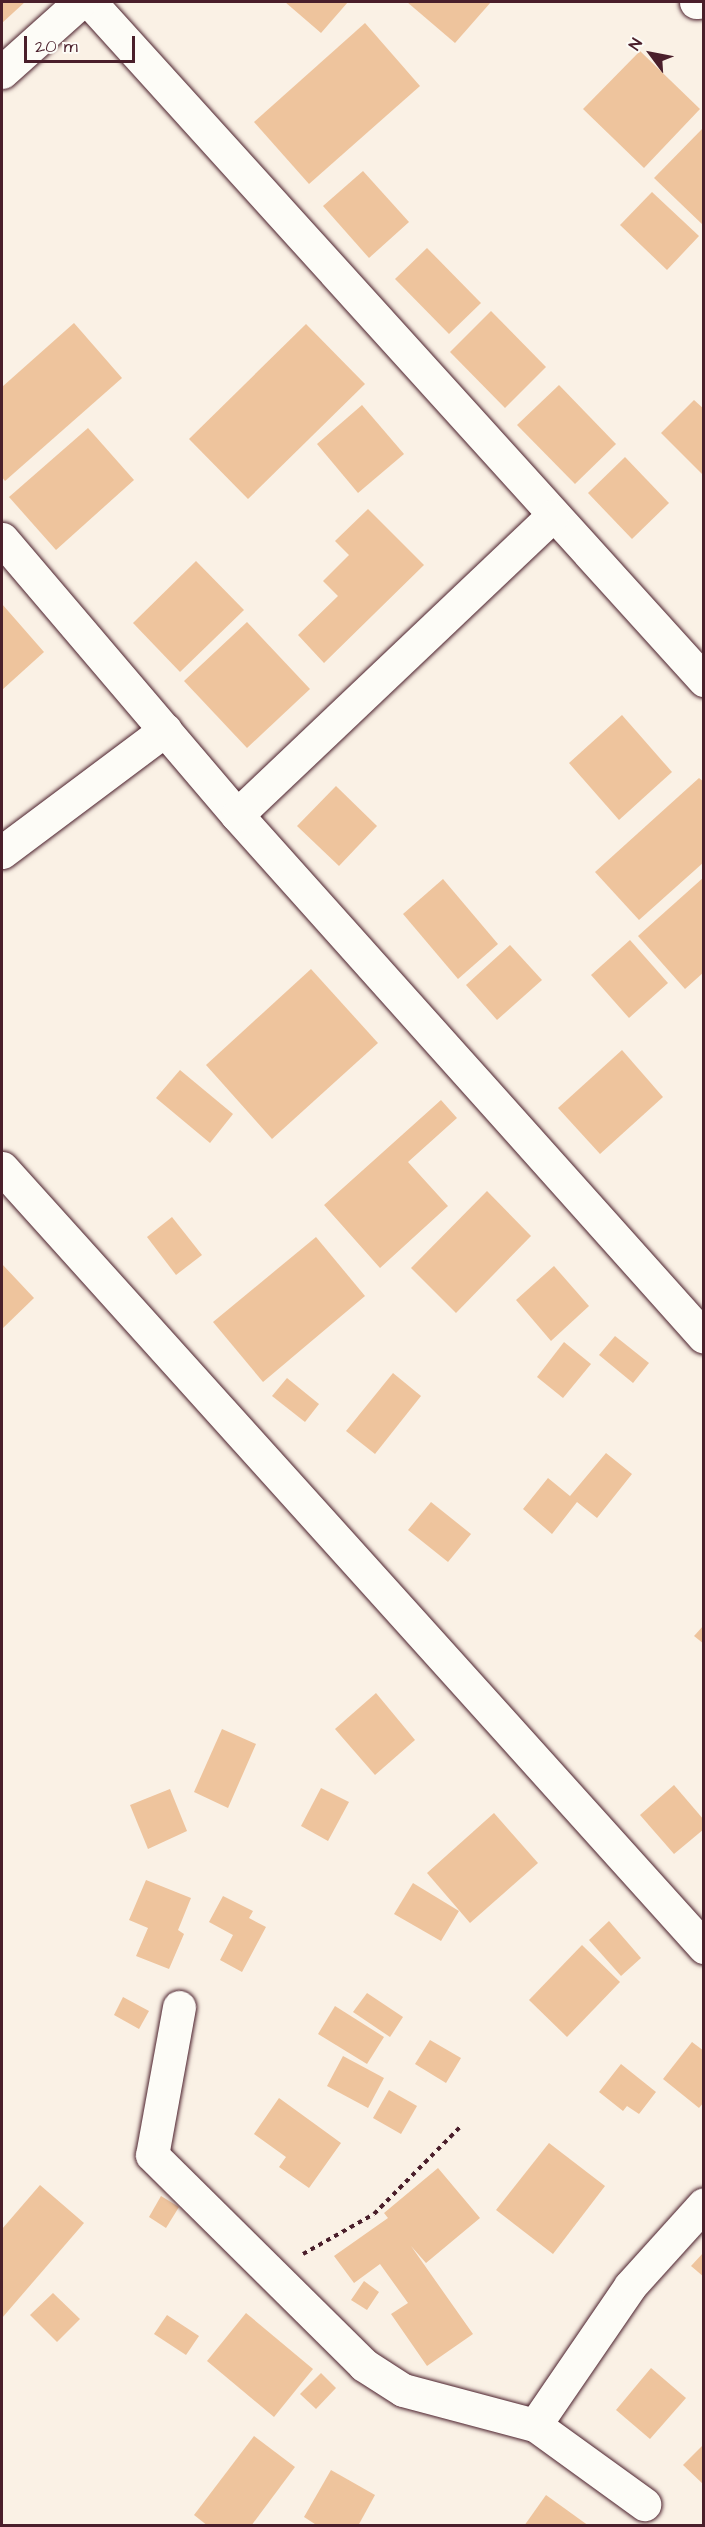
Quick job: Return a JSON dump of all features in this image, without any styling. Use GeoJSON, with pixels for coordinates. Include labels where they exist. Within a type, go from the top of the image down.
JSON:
{"type":"FeatureCollection","features":[{"type":"Feature","properties":{"kind":"street"},"geometry":{"type":"LineString","coordinates":[[2,72],[80,2]]}},
{"type":"Feature","properties":{"kind":"street"},"geometry":{"type":"LineString","coordinates":[[90,2],[552,516],[704,680]]}},
{"type":"Feature","properties":{"kind":"street"},"geometry":{"type":"LineString","coordinates":[[237,815],[552,516]]}},
{"type":"Feature","properties":{"kind":"street"},"geometry":{"type":"LineString","coordinates":[[2,539],[237,815],[704,1337]]}},
{"type":"Feature","properties":{"kind":"street"},"geometry":{"type":"LineString","coordinates":[[2,852],[165,730]]}},
{"type":"Feature","properties":{"kind":"street"},"geometry":{"type":"LineString","coordinates":[[2,1168],[704,1947]]}},
{"type":"Feature","properties":{"kind":"street"},"geometry":{"type":"LineString","coordinates":[[179,2007],[152,2155],[364,2365],[403,2390],[535,2425],[644,2504]]}},
{"type":"Feature","properties":{"kind":"street"},"geometry":{"type":"LineString","coordinates":[[535,2425],[630,2286],[704,2204]]}},
{"type":"Feature","properties":{"kind":"path"},"geometry":{"type":"LineString","coordinates":[[271,2272],[374,2214],[462,2125]]}},
{"type":"Feature","properties":{"kind":"building"},"geometry":{"type":"Polygon","coordinates":[[[2,2],[25,2],[2,23],[2,2]]]}},
{"type":"Feature","properties":{"kind":"building"},"geometry":{"type":"Polygon","coordinates":[[[285,2],[348,2],[321,33],[285,2]]]}},
{"type":"Feature","properties":{"kind":"building"},"geometry":{"type":"Polygon","coordinates":[[[407,2],[491,2],[455,43],[407,2]]]}},
{"type":"Feature","properties":{"kind":"building"},"geometry":{"type":"Polygon","coordinates":[[[365,23],[420,86],[309,184],[254,122],[365,23]]]}},
{"type":"Feature","properties":{"kind":"building"},"geometry":{"type":"Polygon","coordinates":[[[640,51],[700,109],[644,168],[583,109],[640,51]]]}},
{"type":"Feature","properties":{"kind":"building"},"geometry":{"type":"Polygon","coordinates":[[[704,127],[704,226],[654,178],[704,127]]]}},
{"type":"Feature","properties":{"kind":"building"},"geometry":{"type":"Polygon","coordinates":[[[363,171],[409,222],[369,258],[323,206],[363,171]]]}},
{"type":"Feature","properties":{"kind":"building"},"geometry":{"type":"Polygon","coordinates":[[[652,192],[699,236],[667,270],[620,225],[652,192]]]}},
{"type":"Feature","properties":{"kind":"building"},"geometry":{"type":"Polygon","coordinates":[[[427,248],[481,303],[449,334],[395,279],[427,248]]]}},
{"type":"Feature","properties":{"kind":"building"},"geometry":{"type":"Polygon","coordinates":[[[491,311],[546,367],[505,408],[450,352],[491,311]]]}},
{"type":"Feature","properties":{"kind":"building"},"geometry":{"type":"Polygon","coordinates":[[[74,323],[122,378],[5,481],[2,477],[2,387],[74,323]]]}},
{"type":"Feature","properties":{"kind":"building"},"geometry":{"type":"Polygon","coordinates":[[[306,324],[365,384],[248,499],[189,439],[306,324]]]}},
{"type":"Feature","properties":{"kind":"building"},"geometry":{"type":"Polygon","coordinates":[[[559,385],[616,444],[575,484],[517,425],[559,385]]]}},
{"type":"Feature","properties":{"kind":"building"},"geometry":{"type":"Polygon","coordinates":[[[694,400],[704,409],[704,476],[661,433],[694,400]]]}},
{"type":"Feature","properties":{"kind":"building"},"geometry":{"type":"Polygon","coordinates":[[[362,405],[404,454],[358,493],[317,444],[362,405]]]}},
{"type":"Feature","properties":{"kind":"building"},"geometry":{"type":"Polygon","coordinates":[[[88,428],[134,480],[56,550],[9,497],[88,428]]]}},
{"type":"Feature","properties":{"kind":"building"},"geometry":{"type":"Polygon","coordinates":[[[625,457],[669,503],[632,539],[588,493],[625,457]]]}},
{"type":"Feature","properties":{"kind":"building"},"geometry":{"type":"Polygon","coordinates":[[[368,509],[424,565],[324,663],[298,635],[338,596],[323,581],[349,555],[335,541],[368,509]]]}},
{"type":"Feature","properties":{"kind":"building"},"geometry":{"type":"Polygon","coordinates":[[[196,561],[244,610],[180,672],[133,623],[196,561]]]}},
{"type":"Feature","properties":{"kind":"building"},"geometry":{"type":"Polygon","coordinates":[[[2,604],[44,652],[2,690],[2,604]]]}},
{"type":"Feature","properties":{"kind":"building"},"geometry":{"type":"Polygon","coordinates":[[[247,622],[310,689],[247,748],[184,681],[247,622]]]}},
{"type":"Feature","properties":{"kind":"building"},"geometry":{"type":"Polygon","coordinates":[[[622,715],[672,772],[619,820],[569,763],[622,715]]]}},
{"type":"Feature","properties":{"kind":"building"},"geometry":{"type":"Polygon","coordinates":[[[699,778],[704,782],[704,862],[639,920],[595,872],[699,778]]]}},
{"type":"Feature","properties":{"kind":"building"},"geometry":{"type":"Polygon","coordinates":[[[336,786],[377,826],[339,866],[297,826],[336,786]]]}},
{"type":"Feature","properties":{"kind":"building"},"geometry":{"type":"Polygon","coordinates":[[[704,877],[704,972],[685,989],[638,936],[704,877]]]}},
{"type":"Feature","properties":{"kind":"building"},"geometry":{"type":"Polygon","coordinates":[[[443,879],[498,944],[458,979],[403,914],[443,879]]]}},
{"type":"Feature","properties":{"kind":"building"},"geometry":{"type":"Polygon","coordinates":[[[630,940],[668,983],[629,1018],[591,975],[630,940]]]}},
{"type":"Feature","properties":{"kind":"building"},"geometry":{"type":"Polygon","coordinates":[[[510,945],[542,980],[497,1020],[466,985],[510,945]]]}},
{"type":"Feature","properties":{"kind":"building"},"geometry":{"type":"Polygon","coordinates":[[[311,969],[378,1043],[272,1139],[206,1065],[311,969]]]}},
{"type":"Feature","properties":{"kind":"building"},"geometry":{"type":"Polygon","coordinates":[[[622,1050],[663,1097],[600,1154],[558,1108],[622,1050]]]}},
{"type":"Feature","properties":{"kind":"building"},"geometry":{"type":"Polygon","coordinates":[[[180,1070],[233,1114],[210,1143],[156,1098],[180,1070]]]}},
{"type":"Feature","properties":{"kind":"building"},"geometry":{"type":"Polygon","coordinates":[[[441,1100],[457,1118],[408,1162],[448,1206],[380,1268],[324,1205],[441,1100]]]}},
{"type":"Feature","properties":{"kind":"building"},"geometry":{"type":"Polygon","coordinates":[[[487,1191],[531,1236],[456,1313],[411,1268],[487,1191]]]}},
{"type":"Feature","properties":{"kind":"building"},"geometry":{"type":"Polygon","coordinates":[[[172,1217],[202,1255],[176,1275],[147,1237],[172,1217]]]}},
{"type":"Feature","properties":{"kind":"building"},"geometry":{"type":"Polygon","coordinates":[[[316,1237],[365,1296],[263,1382],[213,1322],[316,1237]]]}},
{"type":"Feature","properties":{"kind":"building"},"geometry":{"type":"Polygon","coordinates":[[[2,1264],[34,1298],[2,1329],[2,1264]]]}},
{"type":"Feature","properties":{"kind":"building"},"geometry":{"type":"Polygon","coordinates":[[[554,1266],[589,1306],[551,1341],[516,1300],[554,1266]]]}},
{"type":"Feature","properties":{"kind":"building"},"geometry":{"type":"Polygon","coordinates":[[[615,1336],[649,1363],[633,1383],[599,1355],[615,1336]]]}},
{"type":"Feature","properties":{"kind":"building"},"geometry":{"type":"Polygon","coordinates":[[[564,1342],[591,1364],[563,1398],[537,1377],[564,1342]]]}},
{"type":"Feature","properties":{"kind":"building"},"geometry":{"type":"Polygon","coordinates":[[[393,1373],[421,1396],[375,1454],[346,1431],[393,1373]]]}},
{"type":"Feature","properties":{"kind":"building"},"geometry":{"type":"Polygon","coordinates":[[[287,1378],[319,1404],[305,1422],[272,1396],[287,1378]]]}},
{"type":"Feature","properties":{"kind":"building"},"geometry":{"type":"Polygon","coordinates":[[[606,1453],[632,1474],[597,1518],[577,1502],[552,1534],[523,1509],[548,1478],[570,1496],[606,1453]]]}},
{"type":"Feature","properties":{"kind":"building"},"geometry":{"type":"Polygon","coordinates":[[[431,1502],[471,1534],[448,1562],[408,1530],[431,1502]]]}},
{"type":"Feature","properties":{"kind":"building"},"geometry":{"type":"Polygon","coordinates":[[[704,1625],[704,1644],[694,1636],[704,1625]]]}},
{"type":"Feature","properties":{"kind":"building"},"geometry":{"type":"Polygon","coordinates":[[[376,1693],[415,1740],[375,1775],[335,1729],[376,1693]]]}},
{"type":"Feature","properties":{"kind":"building"},"geometry":{"type":"Polygon","coordinates":[[[222,1729],[256,1744],[228,1808],[194,1792],[222,1729]]]}},
{"type":"Feature","properties":{"kind":"building"},"geometry":{"type":"Polygon","coordinates":[[[674,1785],[704,1820],[704,1829],[674,1854],[640,1815],[674,1785]]]}},
{"type":"Feature","properties":{"kind":"building"},"geometry":{"type":"Polygon","coordinates":[[[321,1788],[349,1802],[328,1841],[301,1826],[321,1788]]]}},
{"type":"Feature","properties":{"kind":"building"},"geometry":{"type":"Polygon","coordinates":[[[170,1789],[187,1831],[148,1849],[130,1805],[170,1789]]]}},
{"type":"Feature","properties":{"kind":"building"},"geometry":{"type":"Polygon","coordinates":[[[494,1813],[538,1863],[470,1923],[427,1873],[494,1813]]]}},
{"type":"Feature","properties":{"kind":"building"},"geometry":{"type":"Polygon","coordinates":[[[146,1880],[191,1898],[178,1930],[184,1934],[169,1969],[136,1956],[148,1928],[129,1920],[146,1880]]]}},
{"type":"Feature","properties":{"kind":"building"},"geometry":{"type":"Polygon","coordinates":[[[413,1883],[459,1911],[441,1941],[394,1914],[413,1883]]]}},
{"type":"Feature","properties":{"kind":"building"},"geometry":{"type":"Polygon","coordinates":[[[223,1896],[253,1911],[249,1918],[266,1927],[242,1972],[220,1960],[233,1935],[209,1922],[223,1896]]]}},
{"type":"Feature","properties":{"kind":"building"},"geometry":{"type":"Polygon","coordinates":[[[609,1921],[641,1958],[621,1976],[589,1940],[609,1921]]]}},
{"type":"Feature","properties":{"kind":"building"},"geometry":{"type":"Polygon","coordinates":[[[582,1945],[620,1982],[567,2037],[529,2000],[582,1945]]]}},
{"type":"Feature","properties":{"kind":"building"},"geometry":{"type":"Polygon","coordinates":[[[367,1993],[403,2017],[390,2037],[353,2012],[367,1993]]]}},
{"type":"Feature","properties":{"kind":"building"},"geometry":{"type":"Polygon","coordinates":[[[123,1997],[149,2011],[139,2029],[114,2015],[123,1997]]]}},
{"type":"Feature","properties":{"kind":"building"},"geometry":{"type":"Polygon","coordinates":[[[335,2006],[384,2037],[367,2064],[318,2034],[335,2006]]]}},
{"type":"Feature","properties":{"kind":"building"},"geometry":{"type":"Polygon","coordinates":[[[430,2040],[461,2058],[446,2083],[415,2064],[430,2040]]]}},
{"type":"Feature","properties":{"kind":"building"},"geometry":{"type":"Polygon","coordinates":[[[692,2042],[704,2051],[704,2102],[699,2108],[663,2079],[692,2042]]]}},
{"type":"Feature","properties":{"kind":"building"},"geometry":{"type":"Polygon","coordinates":[[[343,2056],[384,2078],[368,2108],[327,2086],[343,2056]]]}},
{"type":"Feature","properties":{"kind":"building"},"geometry":{"type":"Polygon","coordinates":[[[621,2064],[656,2092],[639,2114],[627,2106],[623,2111],[599,2092],[621,2064]]]}},
{"type":"Feature","properties":{"kind":"building"},"geometry":{"type":"Polygon","coordinates":[[[389,2090],[417,2106],[401,2134],[373,2118],[389,2090]]]}},
{"type":"Feature","properties":{"kind":"building"},"geometry":{"type":"Polygon","coordinates":[[[279,2098],[341,2143],[309,2188],[279,2167],[286,2157],[254,2134],[279,2098]]]}},
{"type":"Feature","properties":{"kind":"building"},"geometry":{"type":"Polygon","coordinates":[[[549,2143],[605,2186],[553,2254],[496,2210],[549,2143]]]}},
{"type":"Feature","properties":{"kind":"building"},"geometry":{"type":"Polygon","coordinates":[[[438,2168],[480,2218],[426,2263],[411,2246],[473,2334],[427,2366],[391,2314],[408,2303],[380,2264],[354,2283],[334,2256],[388,2218],[384,2213],[438,2168]]]}},
{"type":"Feature","properties":{"kind":"building"},"geometry":{"type":"Polygon","coordinates":[[[40,2185],[84,2223],[2,2318],[2,2229],[40,2185]]]}},
{"type":"Feature","properties":{"kind":"building"},"geometry":{"type":"Polygon","coordinates":[[[161,2196],[179,2207],[166,2228],[149,2217],[161,2196]]]}},
{"type":"Feature","properties":{"kind":"building"},"geometry":{"type":"Polygon","coordinates":[[[704,2252],[704,2277],[691,2266],[704,2252]]]}},
{"type":"Feature","properties":{"kind":"building"},"geometry":{"type":"Polygon","coordinates":[[[364,2281],[379,2292],[367,2310],[351,2300],[364,2281]]]}},
{"type":"Feature","properties":{"kind":"building"},"geometry":{"type":"Polygon","coordinates":[[[53,2293],[80,2319],[57,2342],[30,2315],[53,2293]]]}},
{"type":"Feature","properties":{"kind":"building"},"geometry":{"type":"Polygon","coordinates":[[[246,2313],[313,2369],[274,2417],[207,2361],[246,2313]]]}},
{"type":"Feature","properties":{"kind":"building"},"geometry":{"type":"Polygon","coordinates":[[[167,2315],[199,2336],[186,2355],[154,2334],[167,2315]]]}},
{"type":"Feature","properties":{"kind":"building"},"geometry":{"type":"Polygon","coordinates":[[[651,2368],[686,2398],[650,2439],[616,2410],[651,2368]]]}},
{"type":"Feature","properties":{"kind":"building"},"geometry":{"type":"Polygon","coordinates":[[[321,2373],[336,2388],[316,2409],[300,2394],[321,2373]]]}},
{"type":"Feature","properties":{"kind":"building"},"geometry":{"type":"Polygon","coordinates":[[[254,2436],[295,2467],[251,2526],[208,2526],[194,2515],[254,2436]]]}},
{"type":"Feature","properties":{"kind":"building"},"geometry":{"type":"Polygon","coordinates":[[[704,2444],[704,2485],[683,2465],[704,2444]]]}},
{"type":"Feature","properties":{"kind":"building"},"geometry":{"type":"Polygon","coordinates":[[[331,2470],[375,2495],[358,2526],[318,2526],[304,2517],[331,2470]]]}},
{"type":"Feature","properties":{"kind":"building"},"geometry":{"type":"Polygon","coordinates":[[[546,2495],[589,2526],[524,2526],[546,2495]]]}}]}
